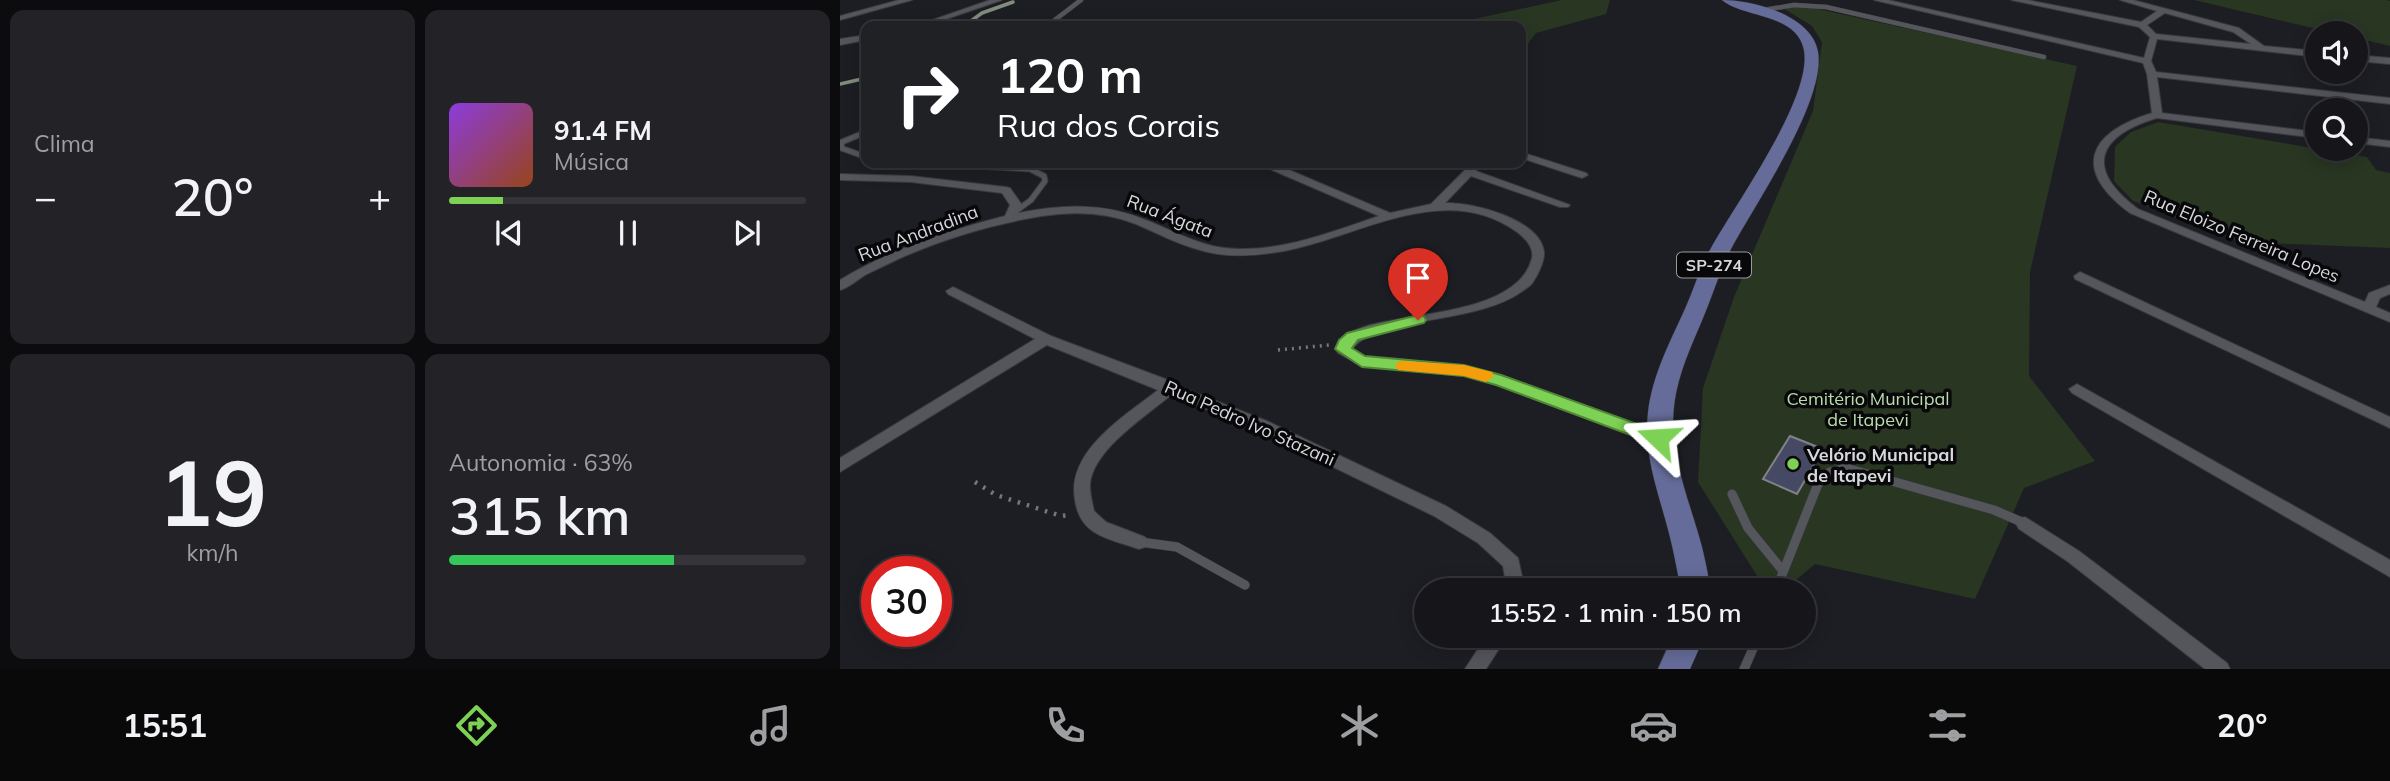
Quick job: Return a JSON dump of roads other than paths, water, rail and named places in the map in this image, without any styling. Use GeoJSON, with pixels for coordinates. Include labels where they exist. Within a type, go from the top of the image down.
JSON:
{"type":"FeatureCollection","features":[{"type":"Feature","properties":{"kind":"main road","name":"SP-274"},"geometry":{"type":"LineString","coordinates":[[1694,578],[1689,550],[1665,474],[1658,438],[1663,394],[1719,252],[1787,134],[1810,74],[1812,51],[1804,34],[1793,26],[1728,0]]}},
{"type":"Feature","properties":{"kind":"main road"},"geometry":{"type":"LineString","coordinates":[[1674,669],[1683,648]]}},
{"type":"Feature","properties":{"kind":"street"},"geometry":{"type":"LineString","coordinates":[[840,18],[908,0]]}},
{"type":"Feature","properties":{"kind":"street"},"geometry":{"type":"LineString","coordinates":[[934,21],[998,0]]}},
{"type":"Feature","properties":{"kind":"street"},"geometry":{"type":"LineString","coordinates":[[1878,0],[2147,61]]}},
{"type":"Feature","properties":{"kind":"street"},"geometry":{"type":"LineString","coordinates":[[2014,0],[2141,25],[2154,36],[2305,53]]}},
{"type":"Feature","properties":{"kind":"street"},"geometry":{"type":"LineString","coordinates":[[2124,0],[2236,30],[2262,48]]}},
{"type":"Feature","properties":{"kind":"street"},"geometry":{"type":"LineString","coordinates":[[2141,25],[2163,11]]}},
{"type":"Feature","properties":{"kind":"street"},"geometry":{"type":"LineString","coordinates":[[2154,36],[2147,61],[2152,74],[2157,116],[2305,134]]}},
{"type":"Feature","properties":{"kind":"street"},"geometry":{"type":"LineString","coordinates":[[840,42],[861,39]]}},
{"type":"Feature","properties":{"kind":"street"},"geometry":{"type":"LineString","coordinates":[[2368,59],[2390,61]]}},
{"type":"Feature","properties":{"kind":"street"},"geometry":{"type":"LineString","coordinates":[[2152,74],[2390,101]]}},
{"type":"Feature","properties":{"kind":"street","name":"Rua Eloizo Ferreira Lopes"},"geometry":{"type":"LineString","coordinates":[[2157,116],[2124,125],[2108,137],[2102,147],[2101,179],[2116,200],[2162,224],[2390,318]]}},
{"type":"Feature","properties":{"kind":"street"},"geometry":{"type":"LineString","coordinates":[[2368,141],[2390,144]]}},
{"type":"Feature","properties":{"kind":"street"},"geometry":{"type":"LineString","coordinates":[[1526,157],[1582,175]]}},
{"type":"Feature","properties":{"kind":"street"},"geometry":{"type":"LineString","coordinates":[[1276,168],[1388,216]]}},
{"type":"Feature","properties":{"kind":"street"},"geometry":{"type":"LineString","coordinates":[[1437,204],[1473,168]]}},
{"type":"Feature","properties":{"kind":"street"},"geometry":{"type":"LineString","coordinates":[[1469,172],[1564,205]]}},
{"type":"Feature","properties":{"kind":"street"},"geometry":{"type":"LineString","coordinates":[[840,177],[911,179],[1006,190],[1015,200],[1013,214]]}},
{"type":"Feature","properties":{"kind":"street"},"geometry":{"type":"LineString","coordinates":[[1437,204],[1486,212],[1519,228],[1537,247],[1538,259],[1533,274],[1520,288],[1483,306],[1353,336],[1343,349],[1348,355],[1362,361],[1464,371],[1489,377],[1658,438]]}},
{"type":"Feature","properties":{"kind":"street","name":"Rua Ágata"},"geometry":{"type":"LineString","coordinates":[[1013,214],[1068,209],[1104,210],[1131,218],[1191,246],[1216,252],[1243,252],[1305,242],[1437,204]]}},
{"type":"Feature","properties":{"kind":"street","name":"Rua Andradina"},"geometry":{"type":"LineString","coordinates":[[840,286],[884,261],[1013,214]]}},
{"type":"Feature","properties":{"kind":"street"},"geometry":{"type":"LineString","coordinates":[[2080,276],[2390,423]]}},
{"type":"Feature","properties":{"kind":"street"},"geometry":{"type":"LineString","coordinates":[[2369,308],[2374,296],[2390,289]]}},
{"type":"Feature","properties":{"kind":"street","name":"Rua Pedro Ivo Stazani"},"geometry":{"type":"LineString","coordinates":[[953,291],[1046,339],[1261,425],[1440,511],[1484,538],[1512,563],[1515,578]]}},
{"type":"Feature","properties":{"kind":"street"},"geometry":{"type":"LineString","coordinates":[[840,466],[1046,339]]}},
{"type":"Feature","properties":{"kind":"street"},"geometry":{"type":"LineString","coordinates":[[1139,542],[1100,527],[1086,514],[1083,476],[1096,455],[1119,431],[1171,387]]}},
{"type":"Feature","properties":{"kind":"street"},"geometry":{"type":"LineString","coordinates":[[2077,389],[2390,569]]}},
{"type":"Feature","properties":{"kind":"street"},"geometry":{"type":"LineString","coordinates":[[2025,524],[2073,556],[2220,669]]}},
{"type":"Feature","properties":{"kind":"street"},"geometry":{"type":"LineString","coordinates":[[1475,669],[1489,648]]}},
{"type":"Feature","properties":{"kind":"lane"},"geometry":{"type":"LineString","coordinates":[[1054,21],[1081,0]]}},
{"type":"Feature","properties":{"kind":"lane"},"geometry":{"type":"LineString","coordinates":[[1761,11],[1794,5],[1826,7],[2044,57]]}},
{"type":"Feature","properties":{"kind":"lane"},"geometry":{"type":"LineString","coordinates":[[861,133],[842,142],[841,148],[861,155]]}},
{"type":"Feature","properties":{"kind":"lane"},"geometry":{"type":"LineString","coordinates":[[1012,168],[1030,169],[1044,176],[1045,181],[1037,194],[1013,214]]}},
{"type":"Feature","properties":{"kind":"lane"},"geometry":{"type":"LineString","coordinates":[[1780,578],[1818,484],[1830,472],[1846,468],[1981,506],[2025,524]]}},
{"type":"Feature","properties":{"kind":"lane"},"geometry":{"type":"LineString","coordinates":[[1732,494],[1748,528],[1783,571]]}},
{"type":"Feature","properties":{"kind":"lane"},"geometry":{"type":"LineString","coordinates":[[1139,542],[1177,547],[1245,585]]}},
{"type":"Feature","properties":{"kind":"lane"},"geometry":{"type":"LineString","coordinates":[[1744,669],[1753,648]]}},
{"type":"Feature","properties":{"kind":"waterway"},"geometry":{"type":"LineString","coordinates":[[971,21],[982,13],[1013,2]]}},
{"type":"Feature","properties":{"kind":"waterway"},"geometry":{"type":"LineString","coordinates":[[840,84],[861,79]]}},
{"type":"Feature","properties":{"kind":"place","name":"Velório Municipal de Itapevi"},"geometry":{"type":"Point","coordinates":[1793,464]}},
{"type":"Feature","properties":{"kind":"park label","name":"Cemitério Municipal de Itapevi"},"geometry":{"type":"Point","coordinates":[1868,408]}}]}
